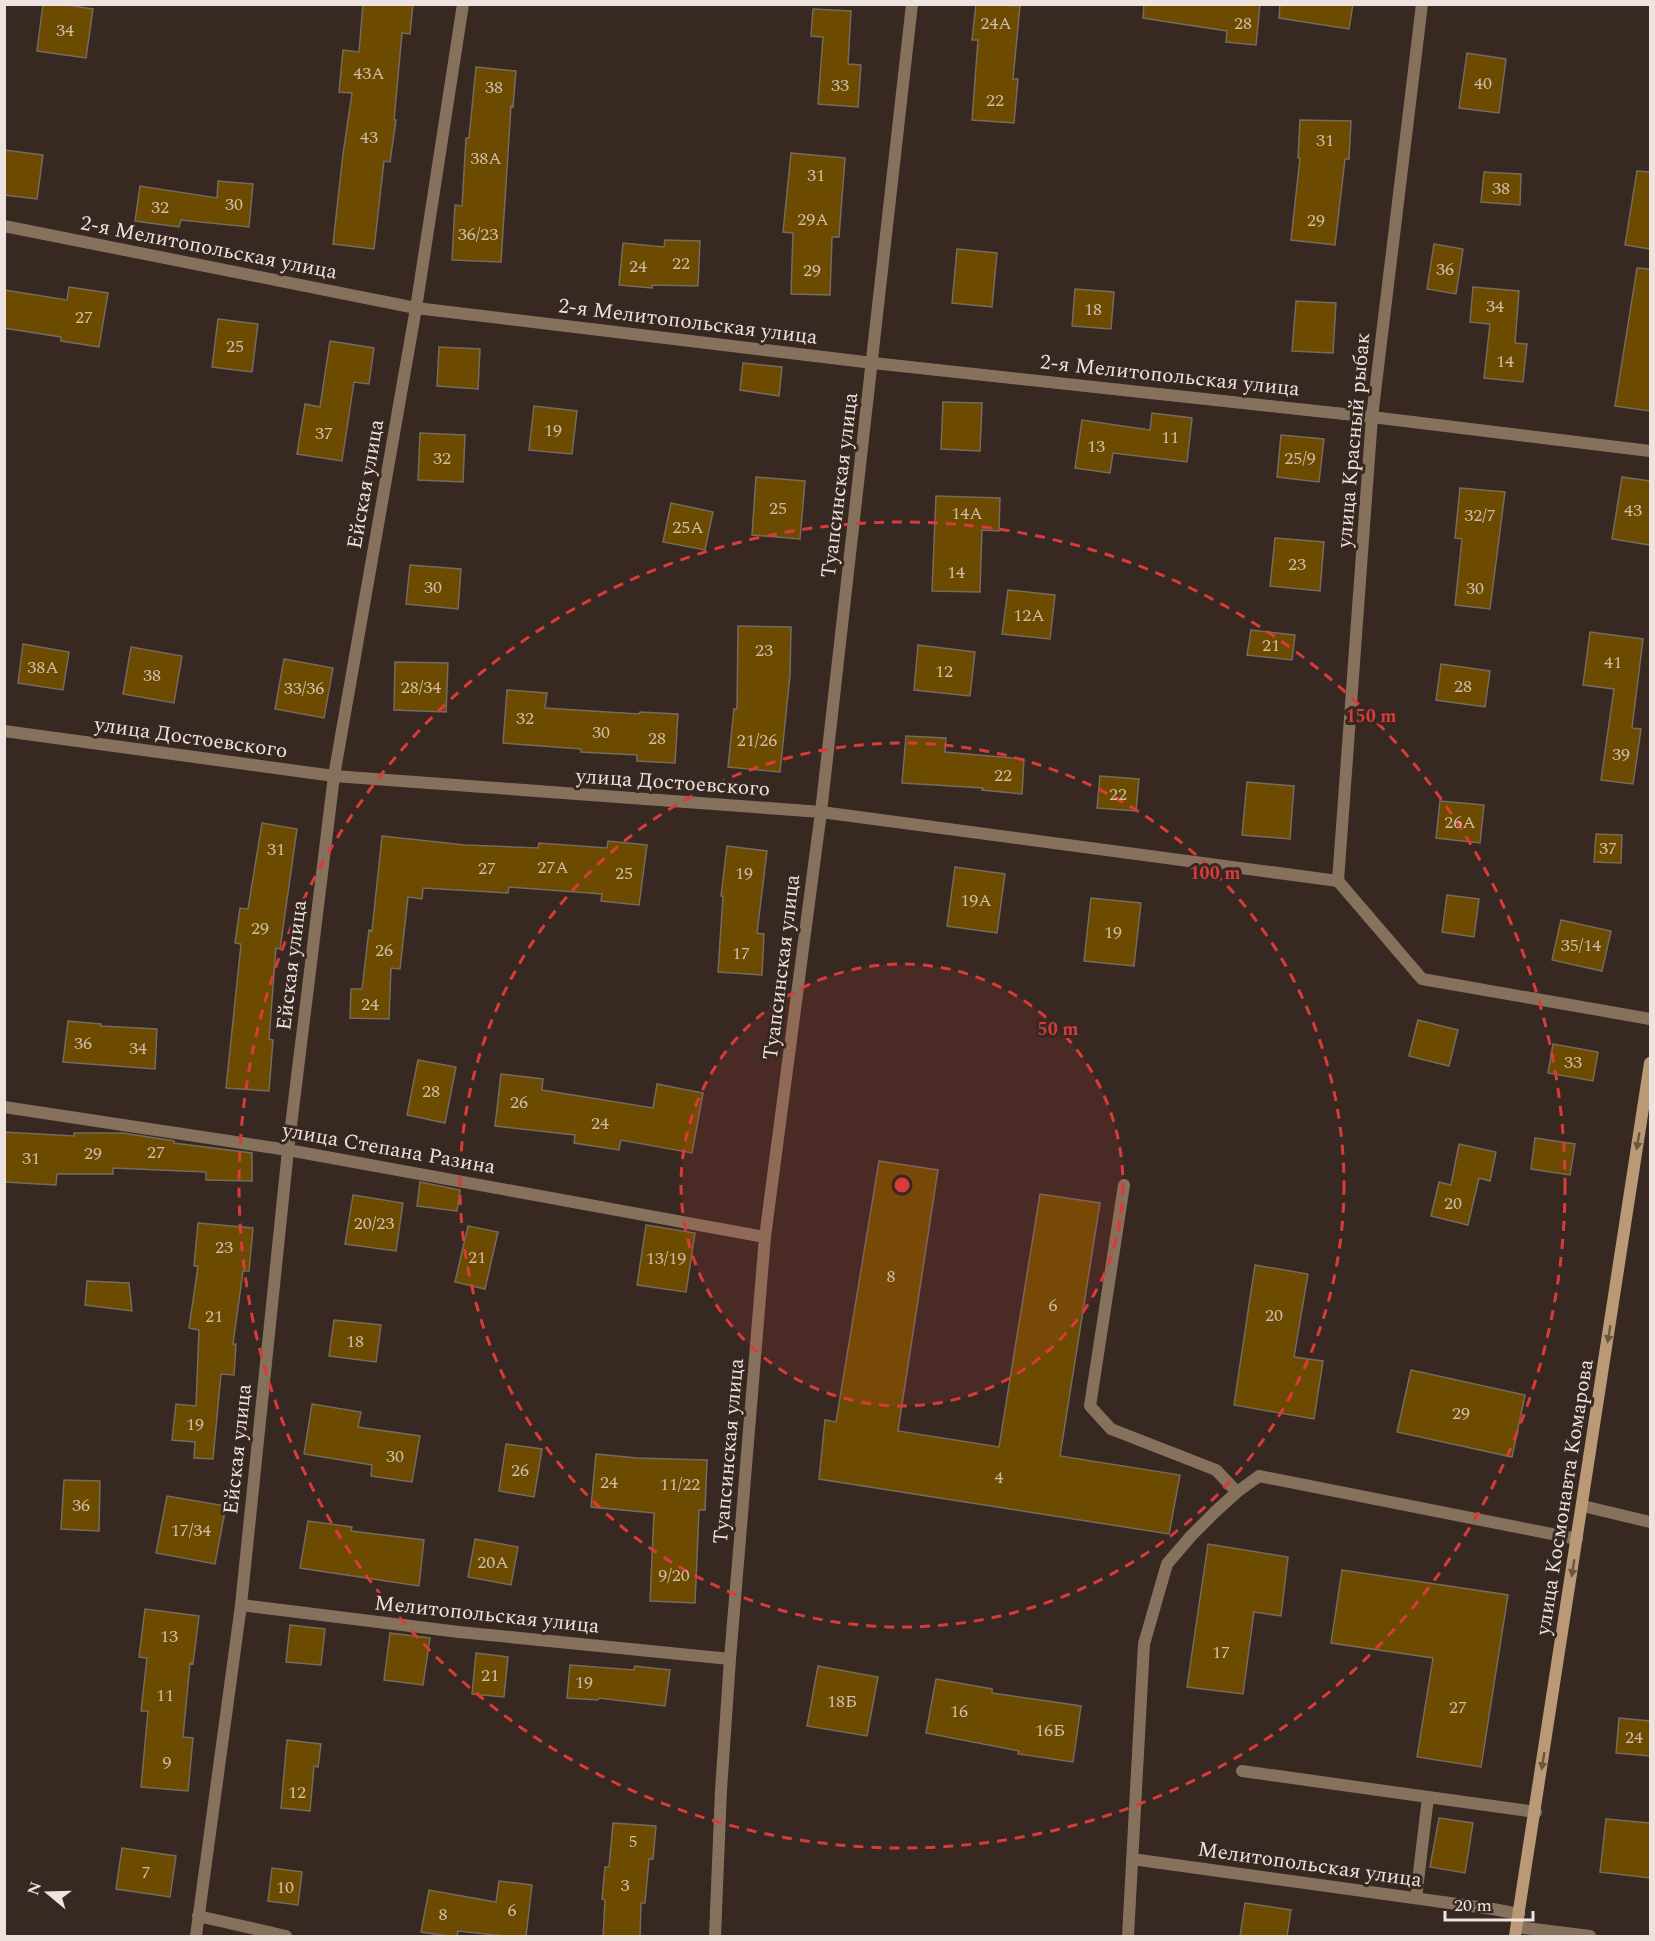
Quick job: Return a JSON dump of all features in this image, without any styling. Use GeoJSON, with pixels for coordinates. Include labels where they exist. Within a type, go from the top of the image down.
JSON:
{"type":"FeatureCollection","features":[{"type":"Feature","properties":{"kind":"main road","name":"улица Космонавта Комарова"},"geometry":{"type":"LineString","coordinates":[[1516,1932],[1650,1063]]}},
{"type":"Feature","properties":{"kind":"street","name":"Ейская улица"},"geometry":{"type":"LineString","coordinates":[[196,1936],[241,1605],[288,1150],[334,776],[416,308],[463,4]]}},
{"type":"Feature","properties":{"kind":"street","name":"Туапсинская улица"},"geometry":{"type":"LineString","coordinates":[[716,1936],[721,1790],[730,1659],[765,1237],[821,812],[912,4]]}},
{"type":"Feature","properties":{"kind":"street","name":"улица Красный рыбак"},"geometry":{"type":"LineString","coordinates":[[1338,880],[1372,417],[1422,4]]}},
{"type":"Feature","properties":{"kind":"street","name":"2-я Мелитопольская улица"},"geometry":{"type":"LineString","coordinates":[[4,226],[416,308],[873,363],[1372,417],[1650,451]]}},
{"type":"Feature","properties":{"kind":"street","name":"улица Достоевского"},"geometry":{"type":"LineString","coordinates":[[4,731],[334,776],[821,812],[1338,880]]}},
{"type":"Feature","properties":{"kind":"street"},"geometry":{"type":"LineString","coordinates":[[1338,880],[1422,979],[1650,1019]]}},
{"type":"Feature","properties":{"kind":"street","name":"улица Степана Разина"},"geometry":{"type":"LineString","coordinates":[[4,1107],[288,1150],[765,1237]]}},
{"type":"Feature","properties":{"kind":"street"},"geometry":{"type":"LineString","coordinates":[[1124,1185],[1090,1406],[1111,1429],[1216,1470],[1237,1492]]}},
{"type":"Feature","properties":{"kind":"street"},"geometry":{"type":"LineString","coordinates":[[1128,1936],[1143,1644],[1167,1564],[1191,1536],[1237,1492],[1259,1476],[1577,1539]]}},
{"type":"Feature","properties":{"kind":"street"},"geometry":{"type":"LineString","coordinates":[[1583,1506],[1650,1522]]}},
{"type":"Feature","properties":{"kind":"street","name":"Мелитопольская улица"},"geometry":{"type":"LineString","coordinates":[[241,1605],[459,1632],[730,1659]]}},
{"type":"Feature","properties":{"kind":"street"},"geometry":{"type":"LineString","coordinates":[[1242,1771],[1536,1812]]}},
{"type":"Feature","properties":{"kind":"street"},"geometry":{"type":"LineString","coordinates":[[1416,1898],[1428,1797]]}},
{"type":"Feature","properties":{"kind":"street","name":"Мелитопольская улица"},"geometry":{"type":"LineString","coordinates":[[1132,1860],[1518,1914]]}},
{"type":"Feature","properties":{"kind":"street"},"geometry":{"type":"LineString","coordinates":[[198,1916],[286,1936]]}},
{"type":"Feature","properties":{"kind":"street"},"geometry":{"type":"LineString","coordinates":[[1516,1932],[1590,1936]]}},
{"type":"Feature","properties":{"kind":"building"},"geometry":{"type":"Polygon","coordinates":[[[43,4],[93,9],[86,58],[37,51],[43,4]]]}},
{"type":"Feature","properties":{"kind":"building"},"geometry":{"type":"Polygon","coordinates":[[[363,4],[413,4],[410,34],[402,33],[394,120],[396,120],[390,162],[384,161],[374,249],[333,244],[352,93],[339,92],[343,50],[359,52],[363,4]]]}},
{"type":"Feature","properties":{"kind":"building"},"geometry":{"type":"Polygon","coordinates":[[[976,4],[1020,6],[1013,79],[1018,79],[1014,123],[972,120],[978,40],[972,40],[976,4]]]}},
{"type":"Feature","properties":{"kind":"building"},"geometry":{"type":"Polygon","coordinates":[[[1144,4],[1260,4],[1256,45],[1226,42],[1227,31],[1143,18],[1144,4]]]}},
{"type":"Feature","properties":{"kind":"building"},"geometry":{"type":"Polygon","coordinates":[[[1280,4],[1353,4],[1349,29],[1279,18],[1280,4]]]}},
{"type":"Feature","properties":{"kind":"building"},"geometry":{"type":"Polygon","coordinates":[[[813,9],[851,11],[848,64],[861,65],[858,107],[818,104],[823,37],[811,36],[813,9]]]}},
{"type":"Feature","properties":{"kind":"building"},"geometry":{"type":"Polygon","coordinates":[[[1467,53],[1506,59],[1499,113],[1459,108],[1467,53]]]}},
{"type":"Feature","properties":{"kind":"building"},"geometry":{"type":"Polygon","coordinates":[[[476,67],[516,71],[513,107],[511,106],[501,262],[452,260],[455,205],[462,206],[466,138],[469,138],[476,67]]]}},
{"type":"Feature","properties":{"kind":"building"},"geometry":{"type":"Polygon","coordinates":[[[1300,120],[1351,121],[1349,159],[1345,159],[1335,245],[1291,240],[1300,158],[1298,158],[1300,120]]]}},
{"type":"Feature","properties":{"kind":"building"},"geometry":{"type":"Polygon","coordinates":[[[4,150],[43,155],[37,199],[4,195],[4,150]]]}},
{"type":"Feature","properties":{"kind":"building"},"geometry":{"type":"Polygon","coordinates":[[[791,153],[845,158],[839,237],[832,237],[830,295],[791,294],[793,233],[783,232],[791,153]]]}},
{"type":"Feature","properties":{"kind":"building"},"geometry":{"type":"Polygon","coordinates":[[[1637,171],[1650,172],[1650,249],[1625,245],[1637,171]]]}},
{"type":"Feature","properties":{"kind":"building"},"geometry":{"type":"Polygon","coordinates":[[[1484,172],[1521,174],[1520,205],[1481,202],[1484,172]]]}},
{"type":"Feature","properties":{"kind":"building"},"geometry":{"type":"Polygon","coordinates":[[[218,181],[253,184],[249,227],[181,220],[179,227],[135,221],[140,186],[217,198],[218,181]]]}},
{"type":"Feature","properties":{"kind":"building"},"geometry":{"type":"Polygon","coordinates":[[[665,240],[700,241],[698,286],[652,285],[652,288],[619,285],[623,243],[664,247],[665,240]]]}},
{"type":"Feature","properties":{"kind":"building"},"geometry":{"type":"Polygon","coordinates":[[[1434,244],[1463,249],[1456,294],[1427,289],[1434,244]]]}},
{"type":"Feature","properties":{"kind":"building"},"geometry":{"type":"Polygon","coordinates":[[[957,249],[997,253],[992,307],[952,303],[957,249]]]}},
{"type":"Feature","properties":{"kind":"building"},"geometry":{"type":"Polygon","coordinates":[[[1637,268],[1650,269],[1650,411],[1615,406],[1637,268]]]}},
{"type":"Feature","properties":{"kind":"building"},"geometry":{"type":"Polygon","coordinates":[[[69,287],[108,293],[99,347],[61,341],[61,337],[4,328],[4,290],[67,300],[69,287]]]}},
{"type":"Feature","properties":{"kind":"building"},"geometry":{"type":"Polygon","coordinates":[[[1473,287],[1519,291],[1515,343],[1527,344],[1523,382],[1484,378],[1490,324],[1470,322],[1473,287]]]}},
{"type":"Feature","properties":{"kind":"building"},"geometry":{"type":"Polygon","coordinates":[[[1075,289],[1114,292],[1111,329],[1072,326],[1075,289]]]}},
{"type":"Feature","properties":{"kind":"building"},"geometry":{"type":"Polygon","coordinates":[[[1296,301],[1336,303],[1333,353],[1292,351],[1296,301]]]}},
{"type":"Feature","properties":{"kind":"building"},"geometry":{"type":"Polygon","coordinates":[[[218,319],[258,324],[252,372],[212,367],[218,319]]]}},
{"type":"Feature","properties":{"kind":"building"},"geometry":{"type":"Polygon","coordinates":[[[330,341],[374,348],[369,384],[354,382],[342,461],[297,454],[305,404],[320,407],[330,341]]]}},
{"type":"Feature","properties":{"kind":"building"},"geometry":{"type":"Polygon","coordinates":[[[439,347],[480,349],[478,389],[437,386],[439,347]]]}},
{"type":"Feature","properties":{"kind":"building"},"geometry":{"type":"Polygon","coordinates":[[[743,363],[782,367],[779,396],[740,390],[743,363]]]}},
{"type":"Feature","properties":{"kind":"building"},"geometry":{"type":"Polygon","coordinates":[[[943,402],[982,403],[980,451],[941,449],[943,402]]]}},
{"type":"Feature","properties":{"kind":"building"},"geometry":{"type":"Polygon","coordinates":[[[534,406],[577,411],[572,454],[529,450],[534,406]]]}},
{"type":"Feature","properties":{"kind":"building"},"geometry":{"type":"Polygon","coordinates":[[[1152,413],[1192,418],[1187,462],[1113,453],[1110,473],[1075,468],[1082,420],[1150,430],[1152,413]]]}},
{"type":"Feature","properties":{"kind":"building"},"geometry":{"type":"Polygon","coordinates":[[[420,433],[465,435],[463,482],[418,480],[420,433]]]}},
{"type":"Feature","properties":{"kind":"building"},"geometry":{"type":"Polygon","coordinates":[[[1281,435],[1324,439],[1319,482],[1277,477],[1281,435]]]}},
{"type":"Feature","properties":{"kind":"building"},"geometry":{"type":"Polygon","coordinates":[[[756,477],[805,481],[800,539],[752,535],[756,477]]]}},
{"type":"Feature","properties":{"kind":"building"},"geometry":{"type":"Polygon","coordinates":[[[1622,477],[1650,481],[1650,545],[1612,539],[1622,477]]]}},
{"type":"Feature","properties":{"kind":"building"},"geometry":{"type":"Polygon","coordinates":[[[1460,488],[1505,492],[1490,609],[1455,605],[1462,539],[1455,538],[1460,488]]]}},
{"type":"Feature","properties":{"kind":"building"},"geometry":{"type":"Polygon","coordinates":[[[936,496],[1000,498],[999,531],[982,530],[980,592],[932,591],[936,496]]]}},
{"type":"Feature","properties":{"kind":"building"},"geometry":{"type":"Polygon","coordinates":[[[671,503],[713,512],[705,550],[663,542],[671,503]]]}},
{"type":"Feature","properties":{"kind":"building"},"geometry":{"type":"Polygon","coordinates":[[[1275,538],[1324,542],[1320,591],[1270,586],[1275,538]]]}},
{"type":"Feature","properties":{"kind":"building"},"geometry":{"type":"Polygon","coordinates":[[[410,565],[461,569],[458,609],[406,604],[410,565]]]}},
{"type":"Feature","properties":{"kind":"building"},"geometry":{"type":"Polygon","coordinates":[[[1008,590],[1055,595],[1050,639],[1002,634],[1008,590]]]}},
{"type":"Feature","properties":{"kind":"building"},"geometry":{"type":"Polygon","coordinates":[[[738,626],[791,627],[790,675],[780,772],[728,767],[734,709],[737,709],[738,626]]]}},
{"type":"Feature","properties":{"kind":"building"},"geometry":{"type":"Polygon","coordinates":[[[1251,630],[1295,635],[1292,660],[1247,655],[1251,630]]]}},
{"type":"Feature","properties":{"kind":"building"},"geometry":{"type":"Polygon","coordinates":[[[1590,632],[1643,639],[1632,728],[1641,729],[1633,784],[1601,780],[1614,689],[1583,685],[1590,632]]]}},
{"type":"Feature","properties":{"kind":"building"},"geometry":{"type":"Polygon","coordinates":[[[23,644],[69,652],[63,690],[18,683],[23,644]]]}},
{"type":"Feature","properties":{"kind":"building"},"geometry":{"type":"Polygon","coordinates":[[[918,645],[975,652],[970,696],[914,690],[918,645]]]}},
{"type":"Feature","properties":{"kind":"building"},"geometry":{"type":"Polygon","coordinates":[[[131,647],[182,656],[174,703],[123,694],[131,647]]]}},
{"type":"Feature","properties":{"kind":"building"},"geometry":{"type":"Polygon","coordinates":[[[284,659],[333,668],[324,718],[275,709],[284,659]]]}},
{"type":"Feature","properties":{"kind":"building"},"geometry":{"type":"Polygon","coordinates":[[[395,662],[448,663],[446,712],[394,710],[395,662]]]}},
{"type":"Feature","properties":{"kind":"building"},"geometry":{"type":"Polygon","coordinates":[[[1441,664],[1490,671],[1485,707],[1436,700],[1441,664]]]}},
{"type":"Feature","properties":{"kind":"building"},"geometry":{"type":"Polygon","coordinates":[[[507,690],[547,693],[545,708],[678,714],[675,763],[637,761],[637,755],[581,752],[581,749],[503,743],[507,690]]]}},
{"type":"Feature","properties":{"kind":"building"},"geometry":{"type":"Polygon","coordinates":[[[906,736],[946,738],[945,752],[1024,759],[1022,794],[982,790],[983,788],[902,783],[906,736]]]}},
{"type":"Feature","properties":{"kind":"building"},"geometry":{"type":"Polygon","coordinates":[[[1100,776],[1139,779],[1136,811],[1097,808],[1100,776]]]}},
{"type":"Feature","properties":{"kind":"building"},"geometry":{"type":"Polygon","coordinates":[[[1247,782],[1294,786],[1290,839],[1242,835],[1247,782]]]}},
{"type":"Feature","properties":{"kind":"building"},"geometry":{"type":"Polygon","coordinates":[[[1440,801],[1484,805],[1480,843],[1436,838],[1440,801]]]}},
{"type":"Feature","properties":{"kind":"building"},"geometry":{"type":"Polygon","coordinates":[[[262,823],[297,829],[280,949],[276,948],[269,1039],[273,1040],[269,1091],[226,1088],[241,944],[235,943],[240,908],[248,909],[262,823]]]}},
{"type":"Feature","properties":{"kind":"building"},"geometry":{"type":"Polygon","coordinates":[[[1596,834],[1622,835],[1621,863],[1594,862],[1596,834]]]}},
{"type":"Feature","properties":{"kind":"building"},"geometry":{"type":"Polygon","coordinates":[[[382,836],[465,845],[538,848],[539,843],[607,848],[608,841],[647,845],[639,905],[601,901],[602,894],[509,887],[508,893],[423,888],[422,899],[408,897],[400,969],[391,968],[389,1019],[350,1018],[351,989],[362,989],[369,930],[372,931],[382,836]]]}},
{"type":"Feature","properties":{"kind":"building"},"geometry":{"type":"Polygon","coordinates":[[[727,846],[767,851],[757,933],[764,934],[762,975],[718,972],[723,896],[721,896],[727,846]]]}},
{"type":"Feature","properties":{"kind":"building"},"geometry":{"type":"Polygon","coordinates":[[[955,867],[1005,874],[997,933],[947,926],[955,867]]]}},
{"type":"Feature","properties":{"kind":"building"},"geometry":{"type":"Polygon","coordinates":[[[1447,895],[1479,899],[1474,937],[1442,932],[1447,895]]]}},
{"type":"Feature","properties":{"kind":"building"},"geometry":{"type":"Polygon","coordinates":[[[1091,898],[1141,903],[1134,966],[1084,961],[1091,898]]]}},
{"type":"Feature","properties":{"kind":"building"},"geometry":{"type":"Polygon","coordinates":[[[1561,920],[1611,931],[1602,971],[1552,960],[1561,920]]]}},
{"type":"Feature","properties":{"kind":"building"},"geometry":{"type":"Polygon","coordinates":[[[1418,1020],[1458,1030],[1449,1066],[1409,1056],[1418,1020]]]}},
{"type":"Feature","properties":{"kind":"building"},"geometry":{"type":"Polygon","coordinates":[[[68,1021],[101,1024],[101,1026],[157,1029],[155,1069],[63,1062],[68,1021]]]}},
{"type":"Feature","properties":{"kind":"building"},"geometry":{"type":"Polygon","coordinates":[[[1553,1044],[1598,1052],[1593,1081],[1548,1073],[1553,1044]]]}},
{"type":"Feature","properties":{"kind":"building"},"geometry":{"type":"Polygon","coordinates":[[[418,1060],[456,1067],[445,1123],[407,1115],[418,1060]]]}},
{"type":"Feature","properties":{"kind":"building"},"geometry":{"type":"Polygon","coordinates":[[[501,1074],[543,1079],[542,1090],[653,1108],[657,1084],[703,1093],[692,1153],[621,1140],[619,1150],[574,1143],[575,1135],[495,1126],[501,1074]]]}},
{"type":"Feature","properties":{"kind":"building"},"geometry":{"type":"Polygon","coordinates":[[[4,1132],[74,1136],[74,1133],[123,1133],[174,1141],[174,1143],[252,1153],[252,1181],[206,1180],[206,1172],[113,1168],[113,1174],[57,1174],[56,1185],[4,1182],[4,1132]]]}},
{"type":"Feature","properties":{"kind":"building"},"geometry":{"type":"Polygon","coordinates":[[[1535,1138],[1575,1144],[1570,1175],[1531,1169],[1535,1138]]]}},
{"type":"Feature","properties":{"kind":"building"},"geometry":{"type":"Polygon","coordinates":[[[1459,1144],[1496,1152],[1490,1181],[1479,1178],[1468,1225],[1431,1216],[1439,1182],[1451,1185],[1459,1144]]]}},
{"type":"Feature","properties":{"kind":"building"},"geometry":{"type":"Polygon","coordinates":[[[879,1161],[938,1170],[898,1431],[999,1447],[1040,1194],[1100,1203],[1060,1456],[1180,1475],[1169,1534],[819,1479],[825,1420],[836,1422],[879,1161]]]}},
{"type":"Feature","properties":{"kind":"building"},"geometry":{"type":"Polygon","coordinates":[[[420,1182],[460,1190],[457,1211],[417,1206],[420,1182]]]}},
{"type":"Feature","properties":{"kind":"building"},"geometry":{"type":"Polygon","coordinates":[[[353,1195],[403,1203],[396,1251],[345,1244],[353,1195]]]}},
{"type":"Feature","properties":{"kind":"building"},"geometry":{"type":"Polygon","coordinates":[[[198,1223],[253,1228],[249,1271],[243,1271],[233,1344],[236,1344],[234,1375],[221,1374],[213,1459],[194,1458],[195,1442],[172,1440],[176,1404],[196,1406],[199,1330],[189,1328],[198,1266],[194,1266],[198,1223]]]}},
{"type":"Feature","properties":{"kind":"building"},"geometry":{"type":"Polygon","coordinates":[[[646,1225],[695,1233],[686,1292],[637,1285],[646,1225]]]}},
{"type":"Feature","properties":{"kind":"building"},"geometry":{"type":"Polygon","coordinates":[[[468,1226],[498,1232],[485,1289],[455,1282],[468,1226]]]}},
{"type":"Feature","properties":{"kind":"building"},"geometry":{"type":"Polygon","coordinates":[[[1255,1265],[1308,1274],[1294,1357],[1323,1361],[1314,1419],[1234,1405],[1255,1265]]]}},
{"type":"Feature","properties":{"kind":"building"},"geometry":{"type":"Polygon","coordinates":[[[87,1281],[129,1283],[132,1311],[85,1305],[87,1281]]]}},
{"type":"Feature","properties":{"kind":"building"},"geometry":{"type":"Polygon","coordinates":[[[334,1320],[381,1325],[376,1362],[329,1356],[334,1320]]]}},
{"type":"Feature","properties":{"kind":"building"},"geometry":{"type":"Polygon","coordinates":[[[1411,1370],[1525,1395],[1512,1457],[1397,1432],[1411,1370]]]}},
{"type":"Feature","properties":{"kind":"building"},"geometry":{"type":"Polygon","coordinates":[[[312,1404],[361,1412],[358,1427],[420,1436],[412,1482],[371,1476],[372,1465],[304,1454],[312,1404]]]}},
{"type":"Feature","properties":{"kind":"building"},"geometry":{"type":"Polygon","coordinates":[[[506,1444],[542,1449],[534,1497],[499,1491],[506,1444]]]}},
{"type":"Feature","properties":{"kind":"building"},"geometry":{"type":"Polygon","coordinates":[[[596,1454],[707,1460],[705,1510],[699,1510],[695,1603],[650,1601],[654,1513],[591,1507],[596,1454]]]}},
{"type":"Feature","properties":{"kind":"building"},"geometry":{"type":"Polygon","coordinates":[[[64,1480],[100,1481],[99,1531],[61,1529],[64,1480]]]}},
{"type":"Feature","properties":{"kind":"building"},"geometry":{"type":"Polygon","coordinates":[[[167,1496],[226,1506],[215,1564],[156,1553],[167,1496]]]}},
{"type":"Feature","properties":{"kind":"building"},"geometry":{"type":"Polygon","coordinates":[[[308,1521],[352,1527],[351,1531],[424,1540],[419,1586],[300,1568],[308,1521]]]}},
{"type":"Feature","properties":{"kind":"building"},"geometry":{"type":"Polygon","coordinates":[[[475,1539],[518,1547],[511,1585],[468,1577],[475,1539]]]}},
{"type":"Feature","properties":{"kind":"building"},"geometry":{"type":"Polygon","coordinates":[[[1208,1544],[1288,1557],[1281,1616],[1254,1612],[1243,1694],[1187,1687],[1208,1544]]]}},
{"type":"Feature","properties":{"kind":"building"},"geometry":{"type":"Polygon","coordinates":[[[1342,1570],[1508,1595],[1481,1767],[1417,1757],[1433,1658],[1331,1643],[1342,1570]]]}},
{"type":"Feature","properties":{"kind":"building"},"geometry":{"type":"Polygon","coordinates":[[[145,1609],[199,1616],[193,1664],[190,1663],[183,1737],[193,1738],[188,1791],[141,1787],[148,1711],[141,1711],[147,1658],[139,1657],[145,1609]]]}},
{"type":"Feature","properties":{"kind":"building"},"geometry":{"type":"Polygon","coordinates":[[[290,1625],[325,1629],[321,1665],[286,1662],[290,1625]]]}},
{"type":"Feature","properties":{"kind":"building"},"geometry":{"type":"Polygon","coordinates":[[[390,1633],[430,1638],[423,1685],[384,1680],[390,1633]]]}},
{"type":"Feature","properties":{"kind":"building"},"geometry":{"type":"Polygon","coordinates":[[[476,1653],[508,1657],[504,1697],[472,1694],[476,1653]]]}},
{"type":"Feature","properties":{"kind":"building"},"geometry":{"type":"Polygon","coordinates":[[[570,1665],[634,1670],[635,1666],[670,1670],[665,1706],[599,1698],[598,1700],[567,1698],[570,1665]]]}},
{"type":"Feature","properties":{"kind":"building"},"geometry":{"type":"Polygon","coordinates":[[[818,1666],[878,1677],[867,1736],[807,1726],[818,1666]]]}},
{"type":"Feature","properties":{"kind":"building"},"geometry":{"type":"Polygon","coordinates":[[[936,1679],[992,1689],[992,1693],[1081,1706],[1073,1762],[1018,1754],[1019,1751],[926,1733],[936,1679]]]}},
{"type":"Feature","properties":{"kind":"building"},"geometry":{"type":"Polygon","coordinates":[[[1619,1718],[1650,1721],[1650,1756],[1616,1753],[1619,1718]]]}},
{"type":"Feature","properties":{"kind":"building"},"geometry":{"type":"Polygon","coordinates":[[[287,1740],[321,1744],[318,1767],[314,1766],[310,1811],[281,1808],[287,1740]]]}},
{"type":"Feature","properties":{"kind":"building"},"geometry":{"type":"Polygon","coordinates":[[[1439,1818],[1473,1823],[1465,1873],[1430,1867],[1439,1818]]]}},
{"type":"Feature","properties":{"kind":"building"},"geometry":{"type":"Polygon","coordinates":[[[1606,1819],[1650,1823],[1650,1878],[1600,1872],[1606,1819]]]}},
{"type":"Feature","properties":{"kind":"building"},"geometry":{"type":"Polygon","coordinates":[[[613,1823],[656,1826],[653,1859],[649,1859],[645,1903],[641,1903],[640,1936],[603,1936],[605,1900],[602,1899],[605,1867],[609,1867],[613,1823]]]}},
{"type":"Feature","properties":{"kind":"building"},"geometry":{"type":"Polygon","coordinates":[[[122,1848],[176,1856],[170,1897],[116,1889],[122,1848]]]}},
{"type":"Feature","properties":{"kind":"building"},"geometry":{"type":"Polygon","coordinates":[[[272,1868],[302,1872],[298,1905],[268,1901],[272,1868]]]}},
{"type":"Feature","properties":{"kind":"building"},"geometry":{"type":"Polygon","coordinates":[[[499,1881],[532,1885],[526,1936],[458,1931],[457,1936],[449,1936],[421,1932],[429,1890],[496,1902],[499,1881]]]}},
{"type":"Feature","properties":{"kind":"building"},"geometry":{"type":"Polygon","coordinates":[[[1245,1903],[1291,1910],[1287,1936],[1240,1936],[1245,1903]]]}}]}
